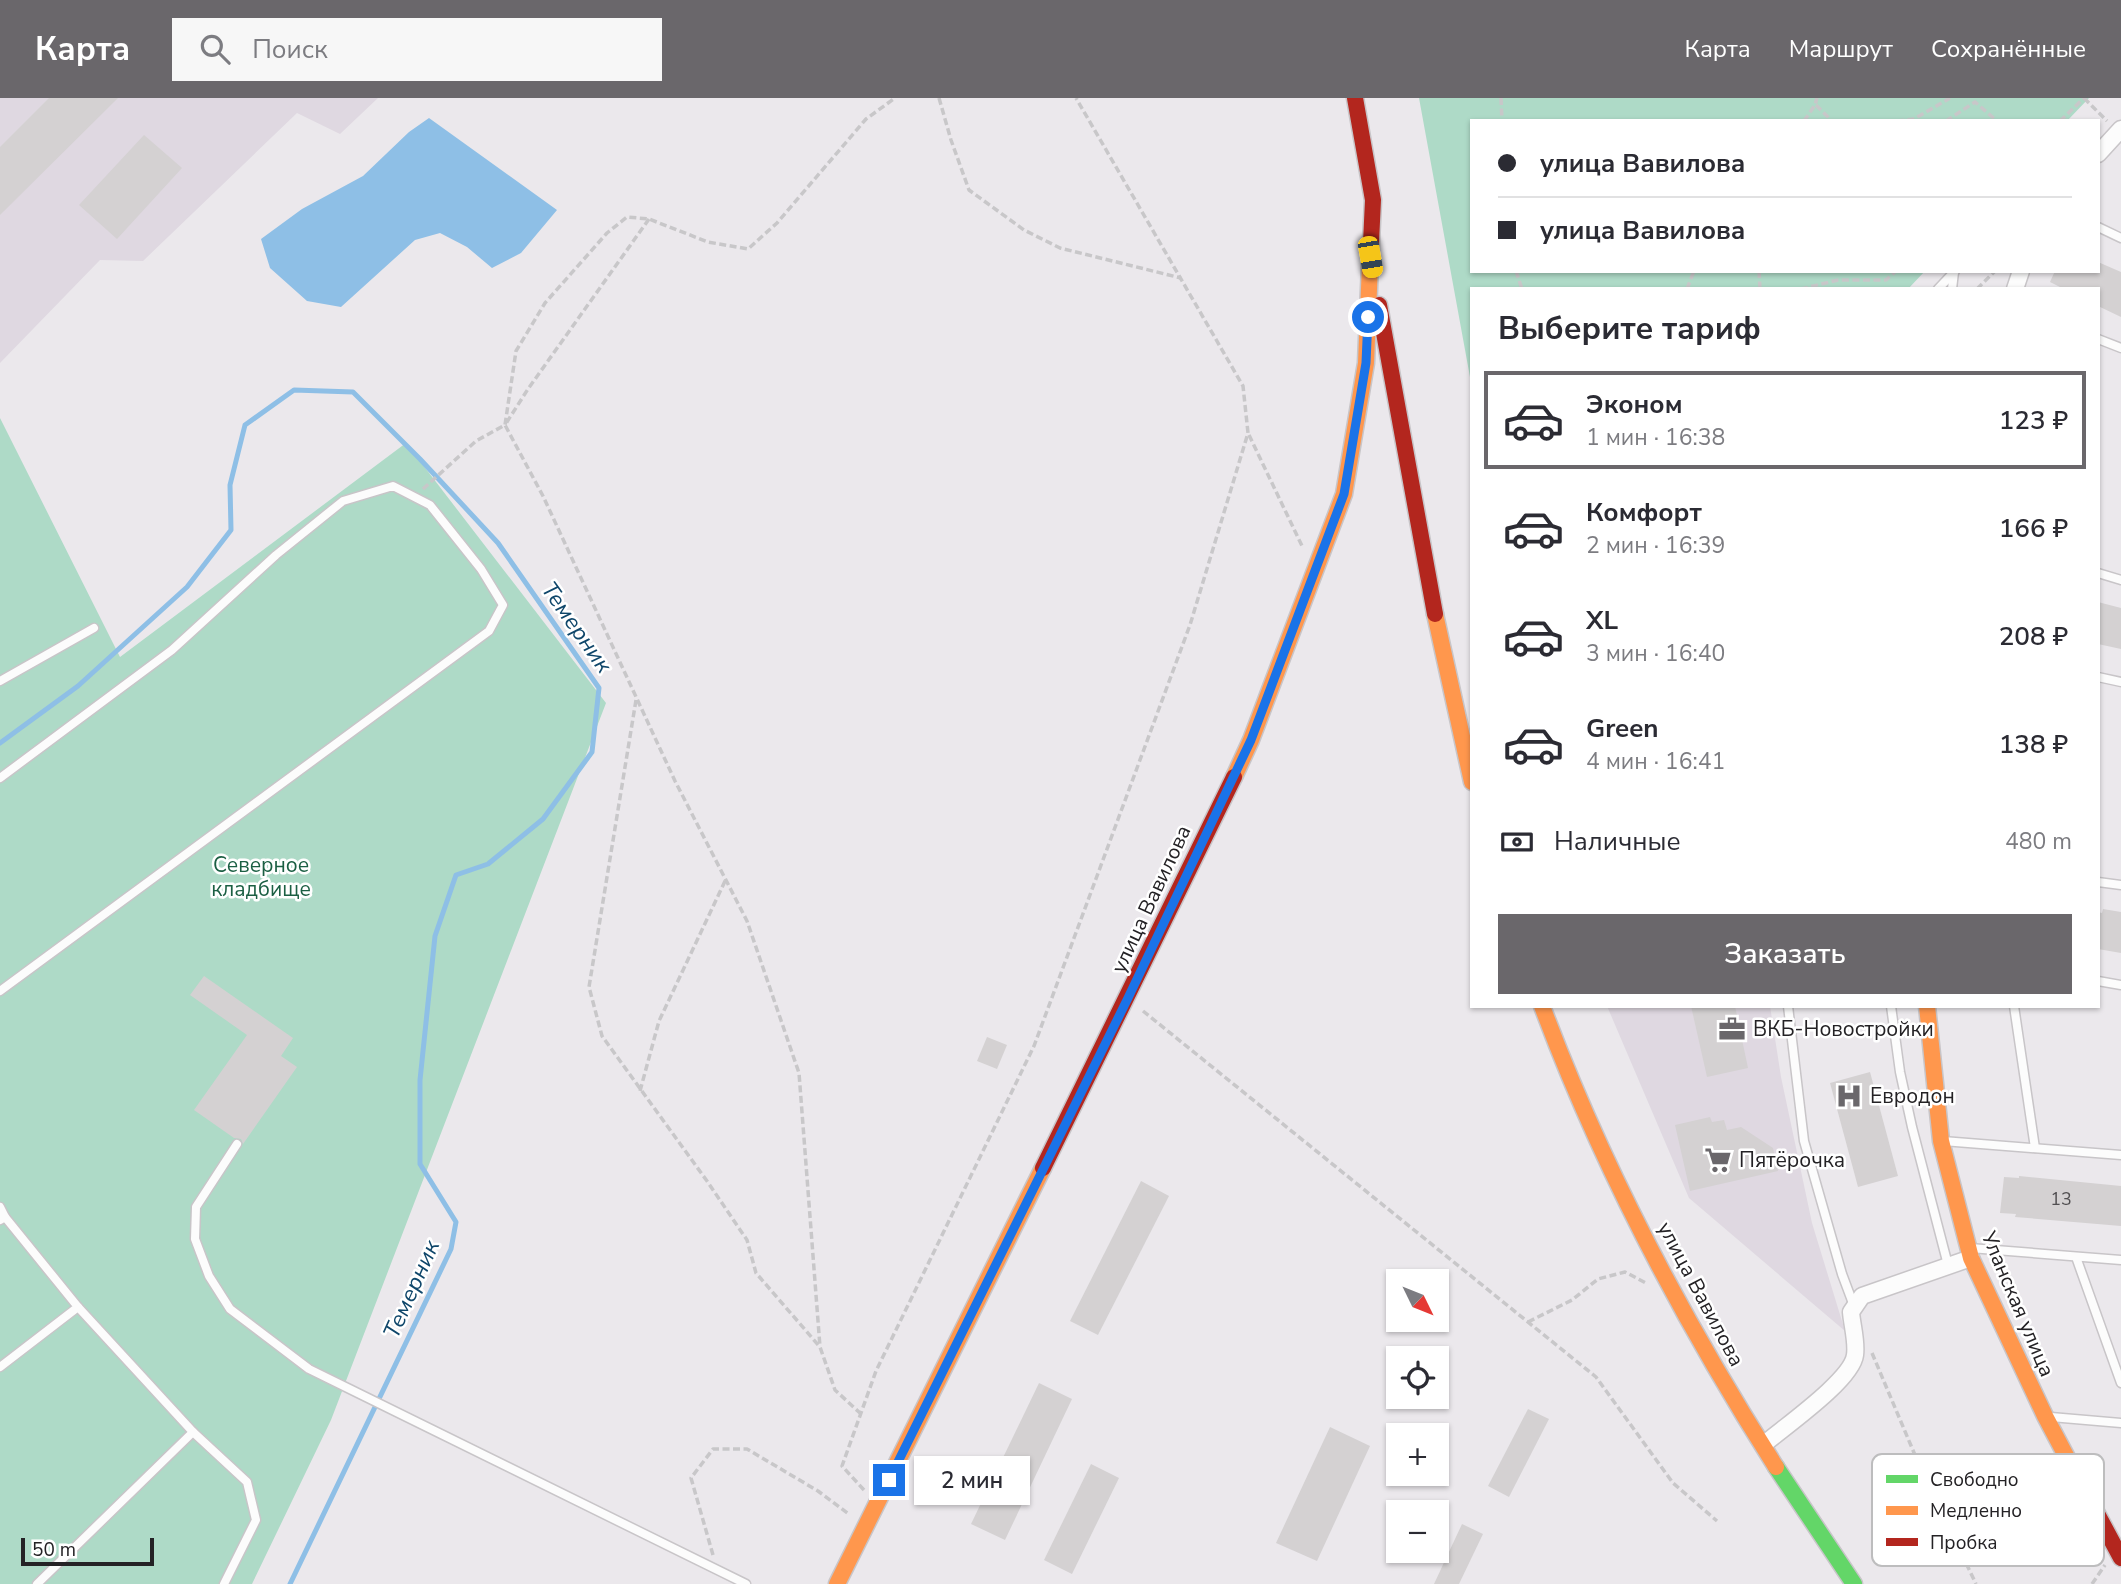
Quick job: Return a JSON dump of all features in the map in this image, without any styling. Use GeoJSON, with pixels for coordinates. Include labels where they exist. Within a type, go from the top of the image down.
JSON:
{"type":"FeatureCollection","features":[{"type":"Feature","properties":{"kind":"street","name":"улица Вавилова"},"geometry":{"type":"LineString","coordinates":[[837,1584],[1128,998],[1251,740],[1344,494],[1366,363],[1373,200],[1355,98]]}},
{"type":"Feature","properties":{"kind":"street"},"geometry":{"type":"LineString","coordinates":[[2100,152],[2120,131]]}},
{"type":"Feature","properties":{"kind":"street","name":"улица Вавилова"},"geometry":{"type":"LineString","coordinates":[[1370,257],[1410,492],[1450,691],[1470,774]]}},
{"type":"Feature","properties":{"kind":"street","name":"улица Вавилова"},"geometry":{"type":"LineString","coordinates":[[1543,1008],[1625,1196],[1702,1344],[1808,1519],[1854,1584]]}},
{"type":"Feature","properties":{"kind":"street","name":"Уланская улица"},"geometry":{"type":"LineString","coordinates":[[1927,1008],[1941,1141],[1970,1253],[2045,1416],[2066,1454]]}},
{"type":"Feature","properties":{"kind":"street"},"geometry":{"type":"LineString","coordinates":[[1763,1445],[1841,1381],[1853,1366],[1856,1354],[1851,1312],[1862,1296],[1948,1265],[1970,1253]]}},
{"type":"Feature","properties":{"kind":"street","name":"Уланская улица"},"geometry":{"type":"LineString","coordinates":[[2104,1521],[2121,1558]]}},
{"type":"Feature","properties":{"kind":"lane"},"geometry":{"type":"LineString","coordinates":[[2100,228],[2121,238]]}},
{"type":"Feature","properties":{"kind":"lane"},"geometry":{"type":"LineString","coordinates":[[1940,287],[1953,273]]}},
{"type":"Feature","properties":{"kind":"lane"},"geometry":{"type":"LineString","coordinates":[[2100,340],[2121,348]]}},
{"type":"Feature","properties":{"kind":"lane"},"geometry":{"type":"LineString","coordinates":[[0,778],[172,650],[276,555],[343,501],[393,486],[430,505],[481,569],[503,605],[489,631],[0,991]]}},
{"type":"Feature","properties":{"kind":"lane"},"geometry":{"type":"LineString","coordinates":[[2100,574],[2121,580]]}},
{"type":"Feature","properties":{"kind":"lane"},"geometry":{"type":"LineString","coordinates":[[0,681],[94,628]]}},
{"type":"Feature","properties":{"kind":"lane"},"geometry":{"type":"LineString","coordinates":[[2100,677],[2121,682]]}},
{"type":"Feature","properties":{"kind":"lane"},"geometry":{"type":"LineString","coordinates":[[2100,881],[2121,885]]}},
{"type":"Feature","properties":{"kind":"lane"},"geometry":{"type":"LineString","coordinates":[[2100,981],[2121,985]]}},
{"type":"Feature","properties":{"kind":"lane"},"geometry":{"type":"LineString","coordinates":[[1788,1008],[1804,1141],[1842,1274],[1854,1306]]}},
{"type":"Feature","properties":{"kind":"lane"},"geometry":{"type":"LineString","coordinates":[[1891,1008],[1900,1072],[1912,1127],[1948,1265]]}},
{"type":"Feature","properties":{"kind":"lane"},"geometry":{"type":"LineString","coordinates":[[2014,1008],[2035,1148]]}},
{"type":"Feature","properties":{"kind":"lane"},"geometry":{"type":"LineString","coordinates":[[1941,1141],[2121,1155]]}},
{"type":"Feature","properties":{"kind":"lane"},"geometry":{"type":"LineString","coordinates":[[237,1144],[196,1207],[195,1239],[209,1276],[230,1309],[309,1369],[746,1584]]}},
{"type":"Feature","properties":{"kind":"lane"},"geometry":{"type":"LineString","coordinates":[[0,1207],[2,1218],[78,1307],[193,1432],[247,1482],[256,1520],[225,1584]]}},
{"type":"Feature","properties":{"kind":"lane"},"geometry":{"type":"LineString","coordinates":[[1970,1253],[2121,1260]]}},
{"type":"Feature","properties":{"kind":"lane"},"geometry":{"type":"LineString","coordinates":[[2076,1257],[2121,1383]]}},
{"type":"Feature","properties":{"kind":"lane"},"geometry":{"type":"LineString","coordinates":[[0,1367],[78,1307]]}},
{"type":"Feature","properties":{"kind":"lane"},"geometry":{"type":"LineString","coordinates":[[2045,1416],[2121,1423]]}},
{"type":"Feature","properties":{"kind":"lane"},"geometry":{"type":"LineString","coordinates":[[37,1584],[193,1432]]}},
{"type":"Feature","properties":{"kind":"path"},"geometry":{"type":"LineString","coordinates":[[861,1414],[835,1390],[820,1347],[799,1073],[747,921],[675,781],[543,496],[505,425],[516,351],[545,303],[607,233],[627,217],[649,219],[708,242],[748,249],[777,223],[866,119],[895,98]]}},
{"type":"Feature","properties":{"kind":"path"},"geometry":{"type":"LineString","coordinates":[[939,98],[969,190],[1024,230],[1060,248],[1181,278]]}},
{"type":"Feature","properties":{"kind":"path"},"geometry":{"type":"LineString","coordinates":[[1076,98],[1243,386],[1248,433],[1315,571]]}},
{"type":"Feature","properties":{"kind":"path"},"geometry":{"type":"LineString","coordinates":[[1501,98],[1502,119]]}},
{"type":"Feature","properties":{"kind":"path"},"geometry":{"type":"LineString","coordinates":[[1805,119],[1817,98]]}},
{"type":"Feature","properties":{"kind":"path"},"geometry":{"type":"LineString","coordinates":[[1913,119],[1950,98]]}},
{"type":"Feature","properties":{"kind":"path"},"geometry":{"type":"LineString","coordinates":[[2062,119],[2084,98],[2120,131]]}},
{"type":"Feature","properties":{"kind":"path"},"geometry":{"type":"LineString","coordinates":[[1949,119],[1977,100],[1995,119]]}},
{"type":"Feature","properties":{"kind":"path"},"geometry":{"type":"LineString","coordinates":[[1815,105],[1830,119]]}},
{"type":"Feature","properties":{"kind":"path"},"geometry":{"type":"LineString","coordinates":[[414,497],[476,441],[505,425],[528,388],[649,219]]}},
{"type":"Feature","properties":{"kind":"path"},"geometry":{"type":"LineString","coordinates":[[1809,287],[1838,280],[1886,280],[1894,273]]}},
{"type":"Feature","properties":{"kind":"path"},"geometry":{"type":"LineString","coordinates":[[1980,287],[1993,273]]}},
{"type":"Feature","properties":{"kind":"path"},"geometry":{"type":"LineString","coordinates":[[877,1504],[842,1466],[876,1371],[1034,1046],[1190,625],[1248,433]]}},
{"type":"Feature","properties":{"kind":"path"},"geometry":{"type":"LineString","coordinates":[[636,698],[589,987],[602,1036],[708,1181],[747,1240],[756,1273],[820,1347]]}},
{"type":"Feature","properties":{"kind":"path"},"geometry":{"type":"LineString","coordinates":[[640,1091],[659,1021],[726,879]]}},
{"type":"Feature","properties":{"kind":"path"},"geometry":{"type":"LineString","coordinates":[[1128,998],[1596,1377],[1673,1483],[1717,1521]]}},
{"type":"Feature","properties":{"kind":"path"},"geometry":{"type":"LineString","coordinates":[[1528,1322],[1572,1300],[1598,1279],[1625,1272],[1678,1299]]}},
{"type":"Feature","properties":{"kind":"path"},"geometry":{"type":"LineString","coordinates":[[1872,1352],[1914,1454]]}},
{"type":"Feature","properties":{"kind":"path"},"geometry":{"type":"LineString","coordinates":[[718,1570],[691,1478],[713,1450],[747,1449],[818,1491],[866,1526]]}},
{"type":"Feature","properties":{"kind":"path"},"geometry":{"type":"LineString","coordinates":[[1967,1566],[1976,1584]]}},
{"type":"Feature","properties":{"kind":"shaded area"},"geometry":{"type":"Polygon","coordinates":[[[0,98],[378,98],[340,134],[297,113],[143,261],[100,260],[0,363],[0,98]]]}},
{"type":"Feature","properties":{"kind":"shaded area"},"geometry":{"type":"Polygon","coordinates":[[[1608,1008],[1770,1008],[1781,1077],[1812,1223],[1845,1331],[1689,1198],[1608,1008]]]}},
{"type":"Feature","properties":{"kind":"green space"},"geometry":{"type":"Polygon","coordinates":[[[1419,98],[2089,98],[2069,119],[1470,119],[1470,273],[1923,273],[1910,287],[1470,287],[1470,377],[1419,98]]]}},
{"type":"Feature","properties":{"kind":"green space","name":"Северное кладбище"},"geometry":{"type":"Polygon","coordinates":[[[0,418],[120,657],[406,443],[606,703],[331,1420],[252,1584],[0,1584],[0,418]]]}},
{"type":"Feature","properties":{"kind":"water"},"geometry":{"type":"Polygon","coordinates":[[[429,118],[557,210],[521,253],[492,268],[467,247],[440,233],[415,240],[341,307],[307,301],[270,268],[261,239],[302,209],[363,176],[409,132],[429,118]]]}},
{"type":"Feature","properties":{"kind":"building"},"geometry":{"type":"Polygon","coordinates":[[[49,98],[118,98],[0,215],[0,147],[49,98]]]}},
{"type":"Feature","properties":{"kind":"building"},"geometry":{"type":"Polygon","coordinates":[[[144,135],[182,168],[117,239],[79,205],[144,135]]]}},
{"type":"Feature","properties":{"kind":"building"},"geometry":{"type":"Polygon","coordinates":[[[2100,263],[2121,272],[2121,317],[2100,307],[2100,287],[2060,287],[2050,282],[2054,273],[2100,273],[2100,263]]]}},
{"type":"Feature","properties":{"kind":"building"},"geometry":{"type":"Polygon","coordinates":[[[2100,603],[2121,608],[2121,649],[2100,644],[2100,603]]]}},
{"type":"Feature","properties":{"kind":"building"},"geometry":{"type":"Polygon","coordinates":[[[2103,909],[2121,912],[2121,953],[2100,949],[2103,909]]]}},
{"type":"Feature","properties":{"kind":"building"},"geometry":{"type":"Polygon","coordinates":[[[204,976],[293,1038],[281,1056],[297,1067],[243,1144],[241,1139],[234,1138],[194,1110],[247,1035],[190,995],[204,976]]]}},
{"type":"Feature","properties":{"kind":"building"},"geometry":{"type":"Polygon","coordinates":[[[1691,1008],[1735,1008],[1748,1068],[1707,1077],[1691,1008]]]}},
{"type":"Feature","properties":{"kind":"building"},"geometry":{"type":"Polygon","coordinates":[[[987,1037],[1007,1045],[997,1069],[977,1061],[987,1037]]]}},
{"type":"Feature","properties":{"kind":"building"},"geometry":{"type":"Polygon","coordinates":[[[1870,1072],[1898,1176],[1858,1187],[1830,1083],[1870,1072]]]}},
{"type":"Feature","properties":{"kind":"building"},"geometry":{"type":"Polygon","coordinates":[[[1710,1117],[1712,1122],[1724,1120],[1727,1130],[1741,1127],[1773,1148],[1778,1171],[1690,1191],[1675,1125],[1710,1117]]]}},
{"type":"Feature","properties":{"kind":"building"},"geometry":{"type":"Polygon","coordinates":[[[2019,1176],[2121,1186],[2121,1226],[2015,1217],[2016,1214],[2000,1213],[2004,1177],[2019,1176]]]}},
{"type":"Feature","properties":{"kind":"building"},"geometry":{"type":"Polygon","coordinates":[[[1141,1181],[1169,1196],[1098,1335],[1070,1321],[1141,1181]]]}},
{"type":"Feature","properties":{"kind":"building"},"geometry":{"type":"Polygon","coordinates":[[[1039,1383],[1072,1399],[1005,1540],[971,1524],[1039,1383]]]}},
{"type":"Feature","properties":{"kind":"building"},"geometry":{"type":"Polygon","coordinates":[[[1528,1409],[1549,1419],[1509,1497],[1488,1486],[1528,1409]]]}},
{"type":"Feature","properties":{"kind":"building"},"geometry":{"type":"Polygon","coordinates":[[[1330,1427],[1370,1446],[1317,1561],[1276,1543],[1330,1427]]]}},
{"type":"Feature","properties":{"kind":"building"},"geometry":{"type":"Polygon","coordinates":[[[1091,1464],[1119,1478],[1072,1574],[1044,1560],[1091,1464]]]}},
{"type":"Feature","properties":{"kind":"building"},"geometry":{"type":"Polygon","coordinates":[[[1462,1524],[1483,1534],[1459,1584],[1434,1584],[1444,1563],[1449,1563],[1449,1552],[1462,1524]]]}},
{"type":"Feature","properties":{"kind":"waterway","name":"Темерник"},"geometry":{"type":"LineString","coordinates":[[0,743],[78,686],[187,587],[231,530],[230,485],[245,425],[294,390],[353,392],[498,543],[599,688],[592,752],[543,819],[488,864],[456,875],[435,936],[420,1080],[420,1164],[456,1222],[451,1249],[290,1584]]}},
{"type":"Feature","properties":{"kind":"traffic: fast"},"geometry":{"type":"LineString","coordinates":[[1776,1467],[1854,1584]]}},
{"type":"Feature","properties":{"kind":"traffic: slow"},"geometry":{"type":"LineString","coordinates":[[1234,777],[1251,740],[1344,494],[1366,363],[1370,264]]}},
{"type":"Feature","properties":{"kind":"traffic: slow"},"geometry":{"type":"LineString","coordinates":[[1435,614],[1470,773]]}},
{"type":"Feature","properties":{"kind":"traffic: slow"},"geometry":{"type":"LineString","coordinates":[[1543,1008],[1591,1126],[1647,1243],[1709,1356],[1776,1467]]}},
{"type":"Feature","properties":{"kind":"traffic: slow"},"geometry":{"type":"LineString","coordinates":[[1927,1008],[1941,1141],[1971,1258],[2065,1454]]}},
{"type":"Feature","properties":{"kind":"traffic: slow"},"geometry":{"type":"LineString","coordinates":[[837,1584],[1043,1168]]}},
{"type":"Feature","properties":{"kind":"traffic: jam"},"geometry":{"type":"LineString","coordinates":[[1355,98],[1373,200],[1370,264]]}},
{"type":"Feature","properties":{"kind":"traffic: jam"},"geometry":{"type":"LineString","coordinates":[[1379,305],[1435,614]]}},
{"type":"Feature","properties":{"kind":"traffic: jam"},"geometry":{"type":"LineString","coordinates":[[1043,1168],[1234,777]]}},
{"type":"Feature","properties":{"kind":"traffic: jam"},"geometry":{"type":"LineString","coordinates":[[2104,1526],[2121,1558]]}},
{"type":"Feature","properties":{"kind":"place","name":"ВКБ-Новостройки"},"geometry":{"type":"Point","coordinates":[1732,1029]}},
{"type":"Feature","properties":{"kind":"place","name":"Евродон"},"geometry":{"type":"Point","coordinates":[1849,1096]}},
{"type":"Feature","properties":{"kind":"place","name":"Пятёрочка"},"geometry":{"type":"Point","coordinates":[1718,1160]}},
{"type":"Feature","properties":{"kind":"route"},"geometry":{"type":"LineString","coordinates":[[889,1480],[1128,998],[1251,740],[1344,494],[1366,363],[1368,317]]}}]}
